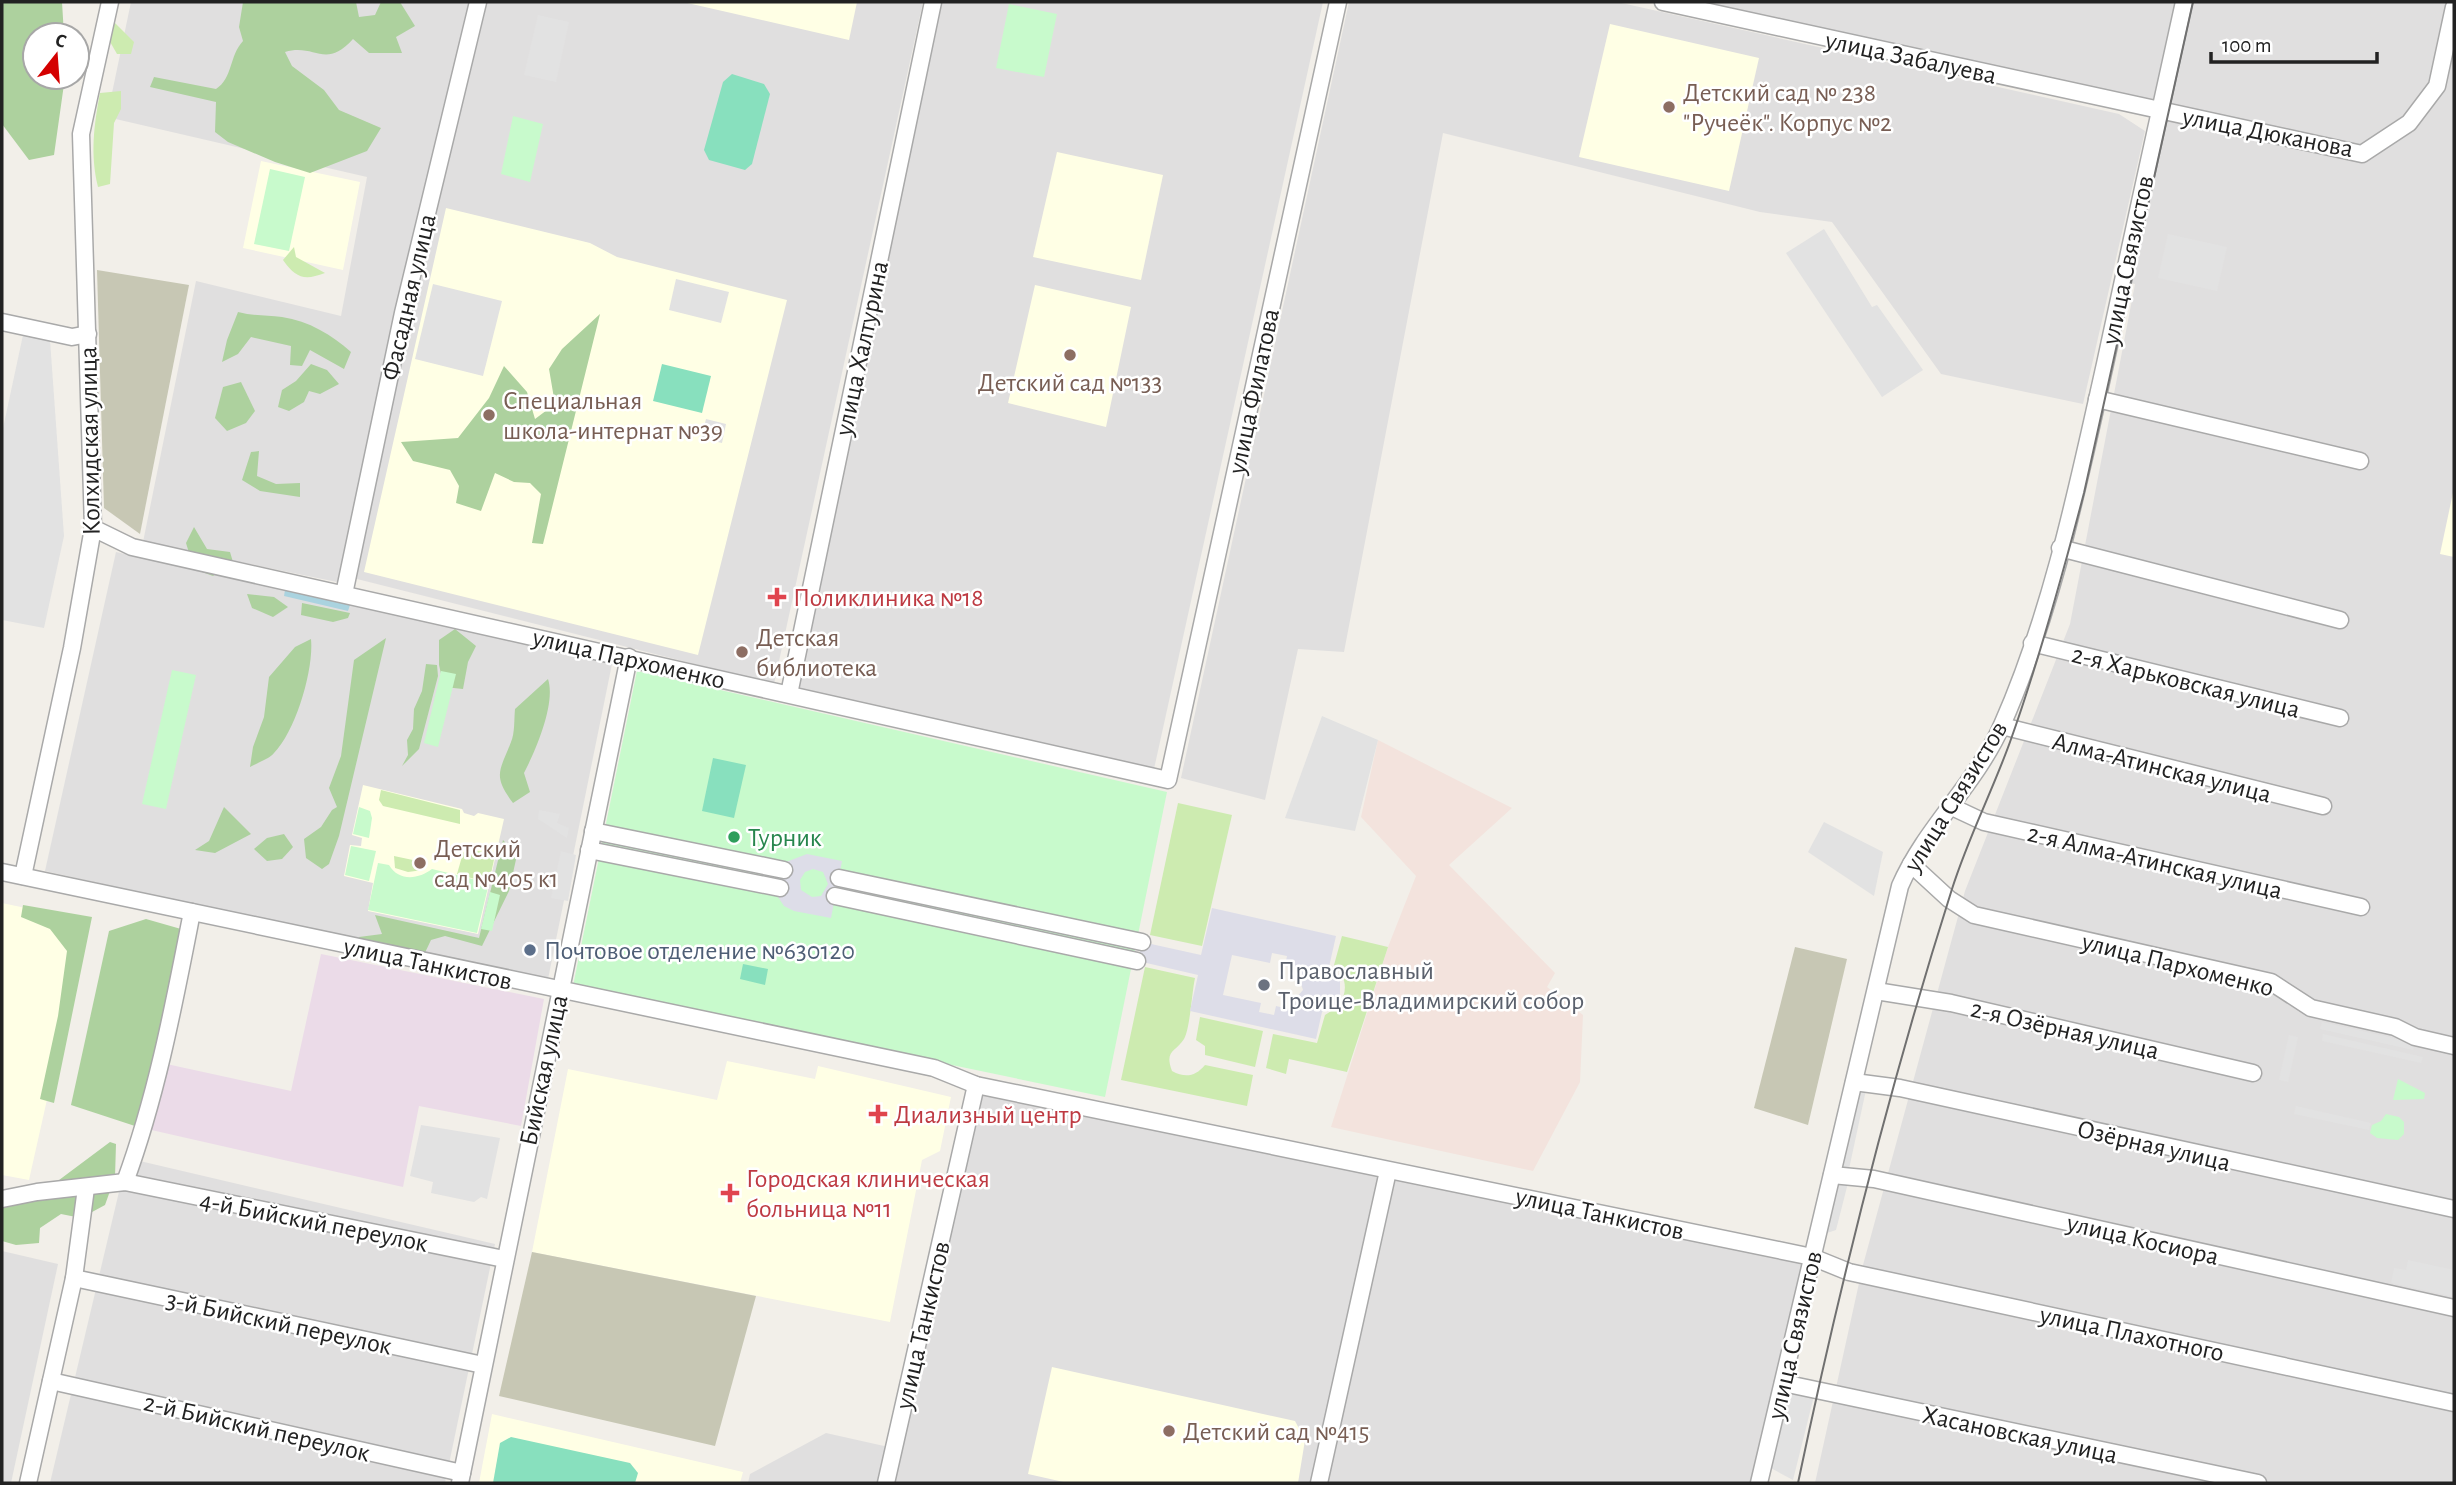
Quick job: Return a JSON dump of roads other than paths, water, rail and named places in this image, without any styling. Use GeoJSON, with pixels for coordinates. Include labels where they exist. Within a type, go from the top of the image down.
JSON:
{"type":"FeatureCollection","features":[{"type":"Feature","properties":{"kind":"street","name":"Колхидская улица"},"geometry":{"type":"LineString","coordinates":[[23,876],[72,648],[93,528],[81,134],[110,2]]}},
{"type":"Feature","properties":{"kind":"street","name":"Фасадная улица"},"geometry":{"type":"LineString","coordinates":[[344,594],[403,313],[478,2]]}},
{"type":"Feature","properties":{"kind":"street","name":"улица Халтурина"},"geometry":{"type":"LineString","coordinates":[[789,694],[933,2]]}},
{"type":"Feature","properties":{"kind":"street","name":"улица Филатова"},"geometry":{"type":"LineString","coordinates":[[1168,780],[1338,2]]}},
{"type":"Feature","properties":{"kind":"street","name":"улица Забалуева"},"geometry":{"type":"LineString","coordinates":[[1663,2],[2160,111]]}},
{"type":"Feature","properties":{"kind":"street","name":"улица Связистов"},"geometry":{"type":"LineString","coordinates":[[1760,1483],[1892,916],[1911,864],[1990,750],[2002,726],[2032,643],[2060,548],[2097,399],[2184,2]]}},
{"type":"Feature","properties":{"kind":"street","name":"улица Дюканова"},"geometry":{"type":"LineString","coordinates":[[2160,111],[2362,154],[2409,123],[2437,86],[2454,7]]}},
{"type":"Feature","properties":{"kind":"street"},"geometry":{"type":"LineString","coordinates":[[2,322],[72,337],[88,334]]}},
{"type":"Feature","properties":{"kind":"street"},"geometry":{"type":"LineString","coordinates":[[2097,399],[2360,461]]}},
{"type":"Feature","properties":{"kind":"street","name":"улица Пархоменко"},"geometry":{"type":"LineString","coordinates":[[93,528],[124,545],[1168,780]]}},
{"type":"Feature","properties":{"kind":"street"},"geometry":{"type":"LineString","coordinates":[[2060,548],[2340,620]]}},
{"type":"Feature","properties":{"kind":"street","name":"2-я Харьковская улица"},"geometry":{"type":"LineString","coordinates":[[2032,643],[2340,718]]}},
{"type":"Feature","properties":{"kind":"street","name":"Бийская улица"},"geometry":{"type":"LineString","coordinates":[[461,1478],[629,657]]}},
{"type":"Feature","properties":{"kind":"street","name":"Алма-Атинская улица"},"geometry":{"type":"LineString","coordinates":[[2002,726],[2323,807]]}},
{"type":"Feature","properties":{"kind":"street","name":"2-я Алма-Атинская улица"},"geometry":{"type":"LineString","coordinates":[[1952,807],[1984,822],[2361,907]]}},
{"type":"Feature","properties":{"kind":"street"},"geometry":{"type":"LineString","coordinates":[[593,831],[784,870]]}},
{"type":"Feature","properties":{"kind":"street"},"geometry":{"type":"LineString","coordinates":[[589,850],[780,888]]}},
{"type":"Feature","properties":{"kind":"street","name":"улица Пархоменко"},"geometry":{"type":"LineString","coordinates":[[1911,864],[1949,899],[1974,915],[2271,982],[2311,1008],[2395,1027],[2415,1037],[2454,1046]]}},
{"type":"Feature","properties":{"kind":"street","name":"улица Танкистов"},"geometry":{"type":"LineString","coordinates":[[2,872],[933,1068],[976,1085],[1812,1257]]}},
{"type":"Feature","properties":{"kind":"street"},"geometry":{"type":"LineString","coordinates":[[839,878],[1142,942]]}},
{"type":"Feature","properties":{"kind":"street"},"geometry":{"type":"LineString","coordinates":[[835,897],[1138,961]]}},
{"type":"Feature","properties":{"kind":"street"},"geometry":{"type":"LineString","coordinates":[[2,1199],[37,1192],[125,1182],[142,1137],[170,1028],[192,912]]}},
{"type":"Feature","properties":{"kind":"street","name":"2-я Озёрная улица"},"geometry":{"type":"LineString","coordinates":[[1876,991],[1951,1003],[2253,1073]]}},
{"type":"Feature","properties":{"kind":"street","name":"Озёрная улица"},"geometry":{"type":"LineString","coordinates":[[1854,1082],[1900,1088],[2350,1189],[2454,1209]]}},
{"type":"Feature","properties":{"kind":"street","name":"улица Танкистов"},"geometry":{"type":"LineString","coordinates":[[886,1483],[976,1085]]}},
{"type":"Feature","properties":{"kind":"street"},"geometry":{"type":"LineString","coordinates":[[1319,1483],[1388,1171]]}},
{"type":"Feature","properties":{"kind":"street","name":"улица Косиора"},"geometry":{"type":"LineString","coordinates":[[1832,1175],[1874,1179],[2454,1308]]}},
{"type":"Feature","properties":{"kind":"street","name":"4-й Бийский переулок"},"geometry":{"type":"LineString","coordinates":[[125,1182],[504,1259]]}},
{"type":"Feature","properties":{"kind":"street"},"geometry":{"type":"LineString","coordinates":[[28,1483],[74,1278],[86,1188]]}},
{"type":"Feature","properties":{"kind":"street","name":"улица Плахотного"},"geometry":{"type":"LineString","coordinates":[[1812,1257],[1849,1272],[2454,1403]]}},
{"type":"Feature","properties":{"kind":"street","name":"3-й Бийский переулок"},"geometry":{"type":"LineString","coordinates":[[74,1278],[483,1365]]}},
{"type":"Feature","properties":{"kind":"street","name":"2-й Бийский переулок"},"geometry":{"type":"LineString","coordinates":[[51,1381],[461,1478]]}},
{"type":"Feature","properties":{"kind":"street","name":"Хасановская улица"},"geometry":{"type":"LineString","coordinates":[[1783,1383],[2258,1483]]}},
{"type":"Feature","properties":{"kind":"water"},"geometry":{"type":"Polygon","coordinates":[[[285,590],[350,605],[348,611],[284,596],[285,590]]]}},
{"type":"Feature","properties":{"kind":"tram line"},"geometry":{"type":"LineString","coordinates":[[1798,1483],[1849,1259],[1929,962],[1958,870],[2021,711],[2076,524],[2193,2]]}},
{"type":"Feature","properties":{"kind":"place","name":"Детский сад № 238 \"Ручеёк\". Корпус №2"},"geometry":{"type":"Point","coordinates":[1669,107]}},
{"type":"Feature","properties":{"kind":"place","name":"Детский сад №133"},"geometry":{"type":"Point","coordinates":[1070,355]}},
{"type":"Feature","properties":{"kind":"place","name":"Специальная школа-интернат №39"},"geometry":{"type":"Point","coordinates":[489,415]}},
{"type":"Feature","properties":{"kind":"place","name":"Поликлиника №18"},"geometry":{"type":"Point","coordinates":[777,597]}},
{"type":"Feature","properties":{"kind":"place","name":"Детская библиотека"},"geometry":{"type":"Point","coordinates":[742,652]}},
{"type":"Feature","properties":{"kind":"place","name":"Турник"},"geometry":{"type":"Point","coordinates":[734,837]}},
{"type":"Feature","properties":{"kind":"place","name":"Детский сад №405 к1"},"geometry":{"type":"Point","coordinates":[420,863]}},
{"type":"Feature","properties":{"kind":"place","name":"Почтовое отделение №630120"},"geometry":{"type":"Point","coordinates":[530,950]}},
{"type":"Feature","properties":{"kind":"place","name":"Православный Троице-Владимирский собор"},"geometry":{"type":"Point","coordinates":[1264,985]}},
{"type":"Feature","properties":{"kind":"place","name":"Диализный центр"},"geometry":{"type":"Point","coordinates":[878,1114]}},
{"type":"Feature","properties":{"kind":"place","name":"Городская клиническая больница №11"},"geometry":{"type":"Point","coordinates":[730,1193]}},
{"type":"Feature","properties":{"kind":"place","name":"Детский сад №415"},"geometry":{"type":"Point","coordinates":[1169,1431]}}]}
